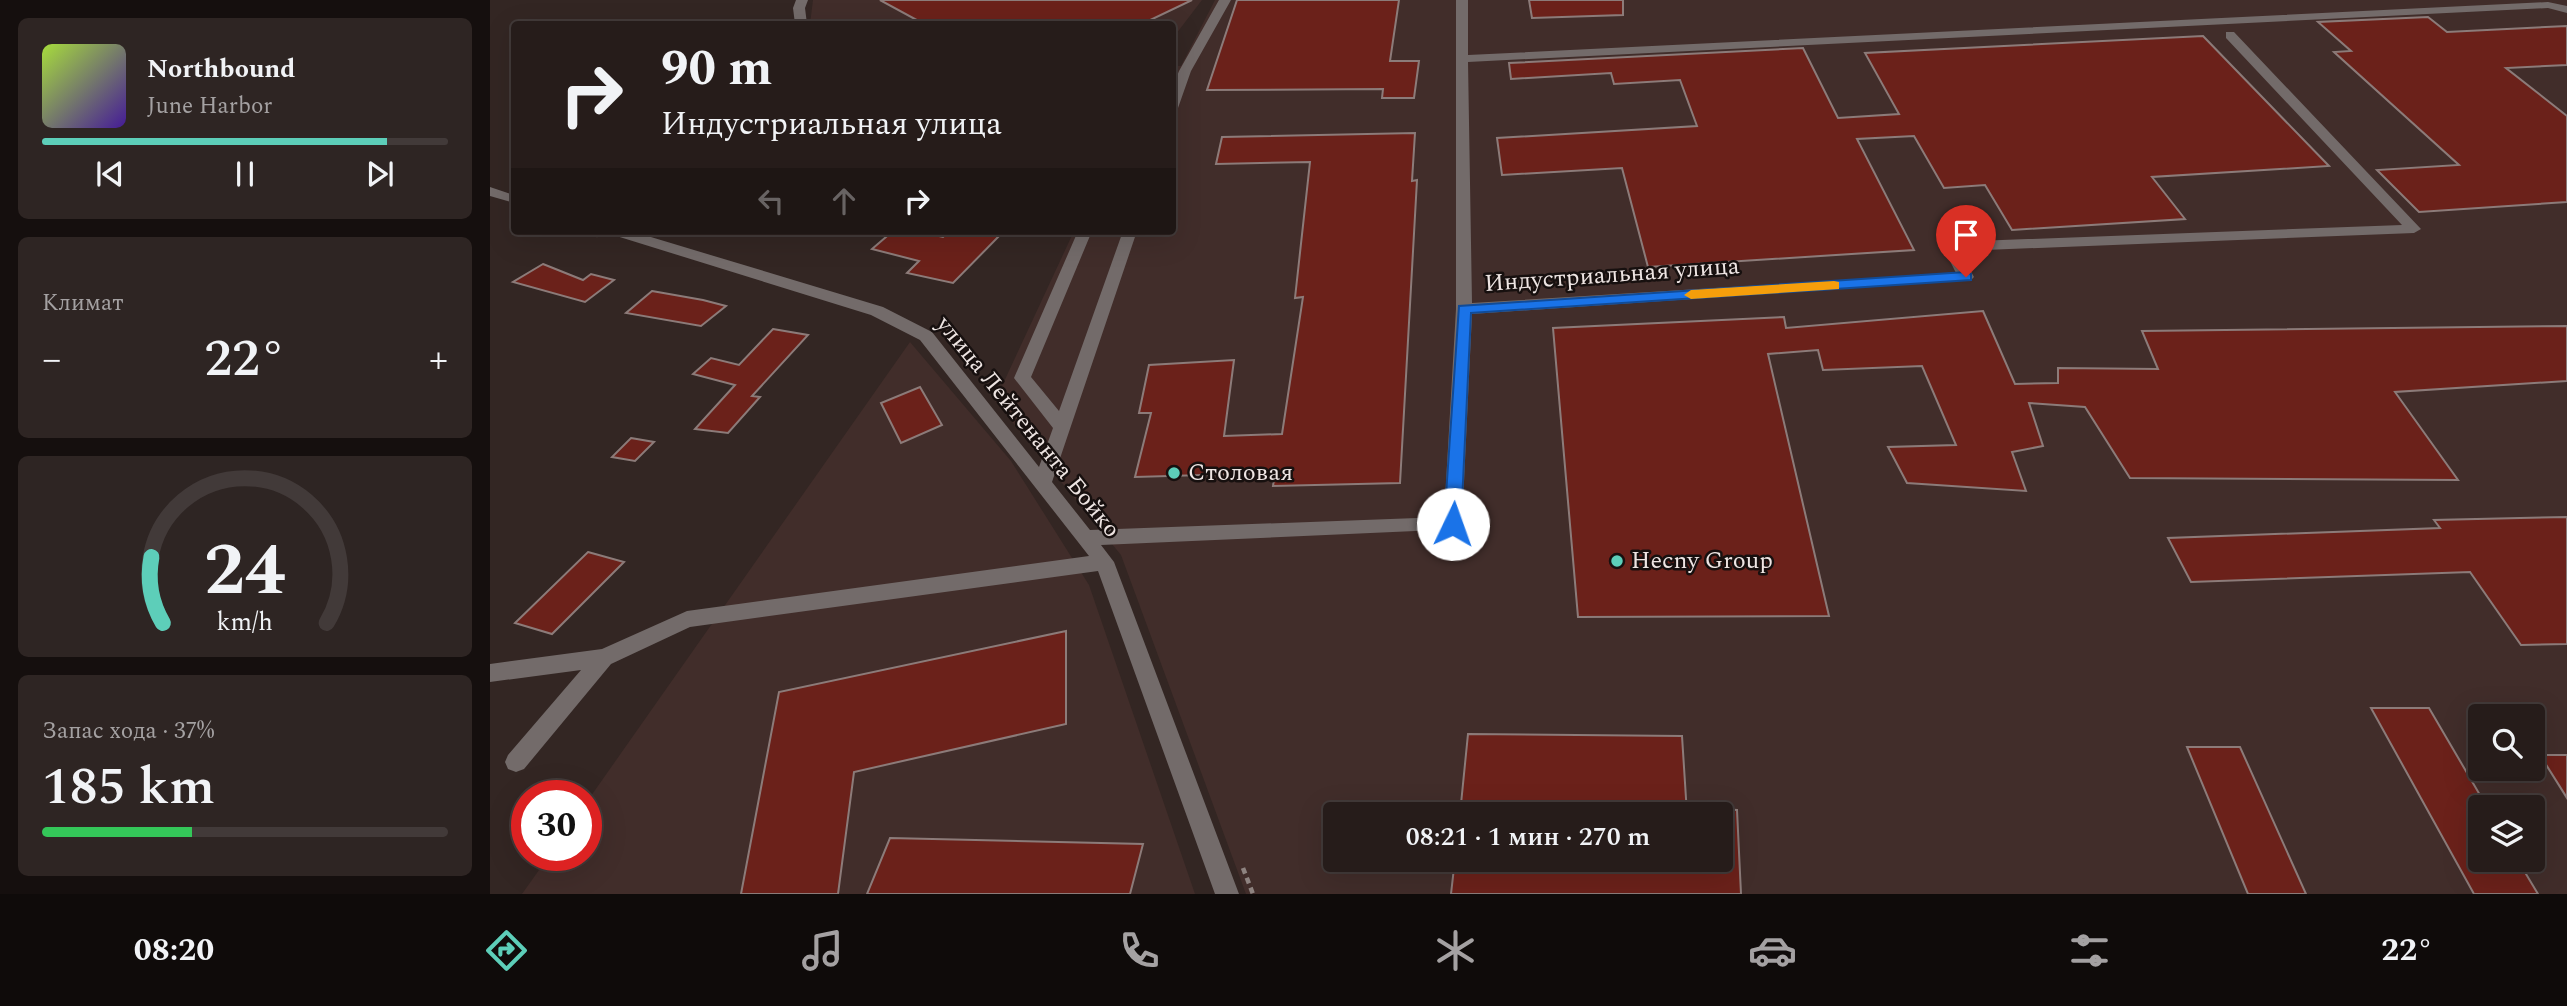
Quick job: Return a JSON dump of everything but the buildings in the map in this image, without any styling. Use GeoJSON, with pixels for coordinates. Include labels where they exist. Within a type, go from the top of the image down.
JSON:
{"type":"FeatureCollection","features":[{"type":"Feature","properties":{"kind":"street"},"geometry":{"type":"LineString","coordinates":[[801,21],[799,8],[802,0]]}},
{"type":"Feature","properties":{"kind":"street"},"geometry":{"type":"LineString","coordinates":[[1176,97],[1185,71],[1225,0]]}},
{"type":"Feature","properties":{"kind":"street"},"geometry":{"type":"LineString","coordinates":[[1462,0],[1464,309]]}},
{"type":"Feature","properties":{"kind":"street"},"geometry":{"type":"LineString","coordinates":[[2396,0],[2410,12]]}},
{"type":"Feature","properties":{"kind":"street"},"geometry":{"type":"LineString","coordinates":[[1462,59],[2548,5],[2567,10]]}},
{"type":"Feature","properties":{"kind":"street","name":"Индустриальная улица"},"geometry":{"type":"LineString","coordinates":[[1086,538],[1453,524],[1464,309],[1966,277],[1951,247],[2414,229],[2230,35]]}},
{"type":"Feature","properties":{"kind":"street"},"geometry":{"type":"LineString","coordinates":[[490,191],[511,198]]}},
{"type":"Feature","properties":{"kind":"street","name":"улица Лейтенанта Бойко"},"geometry":{"type":"LineString","coordinates":[[613,235],[877,311],[926,336],[1104,562],[1227,894]]}},
{"type":"Feature","properties":{"kind":"street"},"geometry":{"type":"LineString","coordinates":[[1062,427],[1022,378],[1083,235]]}},
{"type":"Feature","properties":{"kind":"street"},"geometry":{"type":"LineString","coordinates":[[1042,484],[1129,235]]}},
{"type":"Feature","properties":{"kind":"street"},"geometry":{"type":"LineString","coordinates":[[490,673],[604,658],[687,619],[1104,562]]}},
{"type":"Feature","properties":{"kind":"street"},"geometry":{"type":"LineString","coordinates":[[516,762],[604,658]]}},
{"type":"Feature","properties":{"kind":"shaded area"},"geometry":{"type":"Polygon","coordinates":[[[813,0],[1202,0],[1176,34],[1176,21],[810,21],[813,0]]]}},
{"type":"Feature","properties":{"kind":"shaded area"},"geometry":{"type":"Polygon","coordinates":[[[1215,0],[2567,0],[2567,894],[1246,894],[1121,555],[995,401],[1072,235],[1176,235],[1176,66],[1181,66],[1215,0]]]}},
{"type":"Feature","properties":{"kind":"shaded area"},"geometry":{"type":"Polygon","coordinates":[[[910,342],[1011,461],[1089,585],[1195,894],[522,894],[538,871],[602,871],[602,780],[910,342]]]}},
{"type":"Feature","properties":{"kind":"slow traffic"},"geometry":{"type":"LineString","coordinates":[[1691,295],[1834,286]]}},
{"type":"Feature","properties":{"kind":"place","name":"Столовая"},"geometry":{"type":"Point","coordinates":[1174,473]}},
{"type":"Feature","properties":{"kind":"place","name":"Hecny Group"},"geometry":{"type":"Point","coordinates":[1617,561]}},
{"type":"Feature","properties":{"kind":"route"},"geometry":{"type":"LineString","coordinates":[[1453,524],[1464,309],[1966,277]]}}]}
